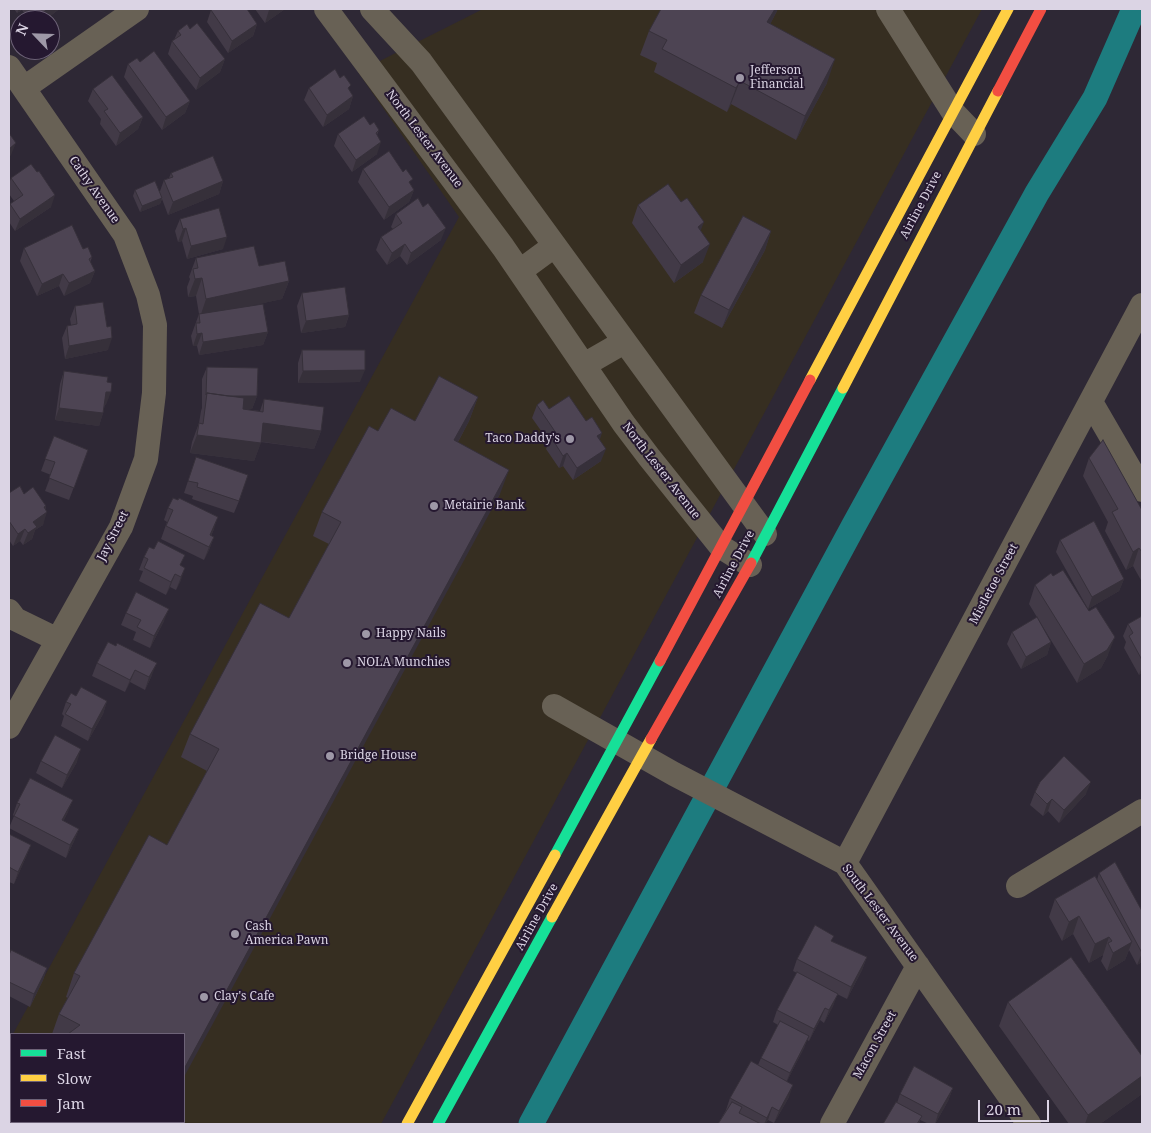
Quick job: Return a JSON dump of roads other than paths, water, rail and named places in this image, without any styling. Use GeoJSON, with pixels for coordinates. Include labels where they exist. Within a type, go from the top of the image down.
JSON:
{"type":"FeatureCollection","features":[{"type":"Feature","properties":{"kind":"highway","name":"Airline Drive"},"geometry":{"type":"LineString","coordinates":[[408,1124],[617,742],[1008,9]]}},
{"type":"Feature","properties":{"kind":"highway","name":"Airline Drive"},"geometry":{"type":"LineString","coordinates":[[438,1124],[641,756],[750,565],[1040,9]]}},
{"type":"Feature","properties":{"kind":"street"},"geometry":{"type":"LineString","coordinates":[[24,88],[136,9]]}},
{"type":"Feature","properties":{"kind":"street","name":"North Lester Avenue"},"geometry":{"type":"LineString","coordinates":[[326,9],[520,271],[629,431],[721,547],[750,565]]}},
{"type":"Feature","properties":{"kind":"street"},"geometry":{"type":"LineString","coordinates":[[372,9],[421,62],[743,507],[765,534]]}},
{"type":"Feature","properties":{"kind":"street"},"geometry":{"type":"LineString","coordinates":[[888,9],[953,112],[974,134]]}},
{"type":"Feature","properties":{"kind":"street","name":"Cathy Avenue"},"geometry":{"type":"LineString","coordinates":[[9,67],[125,235],[148,295],[155,325]]}},
{"type":"Feature","properties":{"kind":"street"},"geometry":{"type":"LineString","coordinates":[[520,271],[554,246]]}},
{"type":"Feature","properties":{"kind":"street","name":"Mistletoe Street"},"geometry":{"type":"LineString","coordinates":[[845,863],[1142,306]]}},
{"type":"Feature","properties":{"kind":"street","name":"Jay Street"},"geometry":{"type":"LineString","coordinates":[[9,727],[56,639],[121,527],[146,460],[154,393],[155,325]]}},
{"type":"Feature","properties":{"kind":"street"},"geometry":{"type":"LineString","coordinates":[[584,365],[624,342]]}},
{"type":"Feature","properties":{"kind":"street"},"geometry":{"type":"LineString","coordinates":[[1091,402],[1142,490]]}},
{"type":"Feature","properties":{"kind":"street"},"geometry":{"type":"LineString","coordinates":[[9,611],[15,619],[56,639]]}},
{"type":"Feature","properties":{"kind":"street","name":"South Lester Avenue"},"geometry":{"type":"LineString","coordinates":[[554,706],[674,774],[845,863],[1029,1124]]}},
{"type":"Feature","properties":{"kind":"street"},"geometry":{"type":"LineString","coordinates":[[1018,886],[1142,811]]}},
{"type":"Feature","properties":{"kind":"street","name":"Macon Street"},"geometry":{"type":"LineString","coordinates":[[832,1124],[918,966]]}},
{"type":"Feature","properties":{"kind":"waterway"},"geometry":{"type":"LineString","coordinates":[[531,1124],[854,525],[1037,193],[1095,98],[1134,9]]}},
{"type":"Feature","properties":{"kind":"place","name":"Jefferson Financial"},"geometry":{"type":"Point","coordinates":[740,78]}},
{"type":"Feature","properties":{"kind":"place","name":"Taco Daddy's"},"geometry":{"type":"Point","coordinates":[570,439]}},
{"type":"Feature","properties":{"kind":"place","name":"Metairie Bank"},"geometry":{"type":"Point","coordinates":[434,506]}},
{"type":"Feature","properties":{"kind":"place","name":"Happy Nails"},"geometry":{"type":"Point","coordinates":[366,634]}},
{"type":"Feature","properties":{"kind":"place","name":"NOLA Munchies"},"geometry":{"type":"Point","coordinates":[347,663]}},
{"type":"Feature","properties":{"kind":"place","name":"Bridge House"},"geometry":{"type":"Point","coordinates":[330,756]}},
{"type":"Feature","properties":{"kind":"place","name":"Cash America Pawn"},"geometry":{"type":"Point","coordinates":[235,934]}},
{"type":"Feature","properties":{"kind":"place","name":"Clay's Cafe"},"geometry":{"type":"Point","coordinates":[204,997]}}]}
